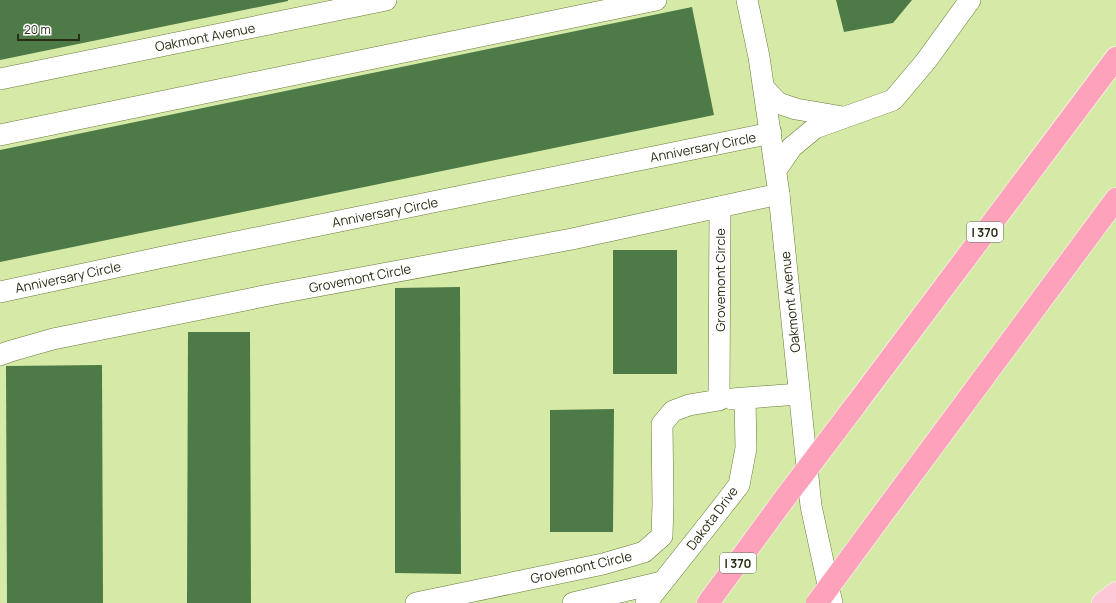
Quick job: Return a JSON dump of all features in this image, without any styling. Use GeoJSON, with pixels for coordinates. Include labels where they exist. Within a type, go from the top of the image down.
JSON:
{"type":"FeatureCollection","features":[{"type":"Feature","properties":{"kind":"highway","name":"I 370"},"geometry":{"type":"LineString","coordinates":[[708,603],[782,502],[1116,58]]}},
{"type":"Feature","properties":{"kind":"highway"},"geometry":{"type":"LineString","coordinates":[[817,603],[1116,199]]}},
{"type":"Feature","properties":{"kind":"highway"},"geometry":{"type":"LineString","coordinates":[[699,603],[767,523]]}},
{"type":"Feature","properties":{"kind":"main road"},"geometry":{"type":"LineString","coordinates":[[1103,603],[1116,593]]}},
{"type":"Feature","properties":{"kind":"street","name":"Oakmont Avenue"},"geometry":{"type":"LineString","coordinates":[[0,78],[386,0]]}},
{"type":"Feature","properties":{"kind":"street"},"geometry":{"type":"LineString","coordinates":[[0,135],[656,0]]}},
{"type":"Feature","properties":{"kind":"street","name":"Oakmont Avenue"},"geometry":{"type":"LineString","coordinates":[[746,0],[764,88],[776,170],[811,506],[832,603]]}},
{"type":"Feature","properties":{"kind":"street"},"geometry":{"type":"LineString","coordinates":[[776,170],[792,147],[815,128],[893,100],[926,61],[970,0]]}},
{"type":"Feature","properties":{"kind":"street"},"geometry":{"type":"LineString","coordinates":[[764,88],[778,103],[796,109],[844,117]]}},
{"type":"Feature","properties":{"kind":"street","name":"Anniversary Circle"},"geometry":{"type":"LineString","coordinates":[[0,292],[163,257],[771,133]]}},
{"type":"Feature","properties":{"kind":"street","name":"Grovemont Circle"},"geometry":{"type":"LineString","coordinates":[[0,355],[54,339],[274,294],[579,237],[779,194]]}},
{"type":"Feature","properties":{"kind":"street","name":"Grovemont Circle"},"geometry":{"type":"LineString","coordinates":[[719,400],[720,207]]}},
{"type":"Feature","properties":{"kind":"street","name":"Grovemont Circle"},"geometry":{"type":"LineString","coordinates":[[416,603],[603,564],[644,552],[662,536],[662,424],[673,411],[689,404],[719,400],[800,394]]}},
{"type":"Feature","properties":{"kind":"street","name":"Dakota Drive"},"geometry":{"type":"LineString","coordinates":[[646,603],[739,485],[746,448],[745,399]]}},
{"type":"Feature","properties":{"kind":"street"},"geometry":{"type":"LineString","coordinates":[[573,603],[662,582]]}},
{"type":"Feature","properties":{"kind":"building"},"geometry":{"type":"Polygon","coordinates":[[[0,0],[288,0],[288,1],[0,60],[0,0]]]}},
{"type":"Feature","properties":{"kind":"building"},"geometry":{"type":"Polygon","coordinates":[[[836,0],[912,0],[893,23],[844,32],[836,0]]]}},
{"type":"Feature","properties":{"kind":"building"},"geometry":{"type":"Polygon","coordinates":[[[692,7],[714,115],[0,262],[0,150],[692,7]]]}},
{"type":"Feature","properties":{"kind":"building"},"geometry":{"type":"Polygon","coordinates":[[[613,250],[677,250],[677,374],[613,374],[613,250]]]}},
{"type":"Feature","properties":{"kind":"building"},"geometry":{"type":"Polygon","coordinates":[[[460,287],[461,574],[395,573],[395,288],[460,287]]]}},
{"type":"Feature","properties":{"kind":"building"},"geometry":{"type":"Polygon","coordinates":[[[188,332],[250,332],[251,603],[187,603],[188,332]]]}},
{"type":"Feature","properties":{"kind":"building"},"geometry":{"type":"Polygon","coordinates":[[[102,365],[103,603],[7,603],[6,366],[102,365]]]}},
{"type":"Feature","properties":{"kind":"building"},"geometry":{"type":"Polygon","coordinates":[[[614,409],[613,532],[550,532],[550,410],[614,409]]]}}]}
